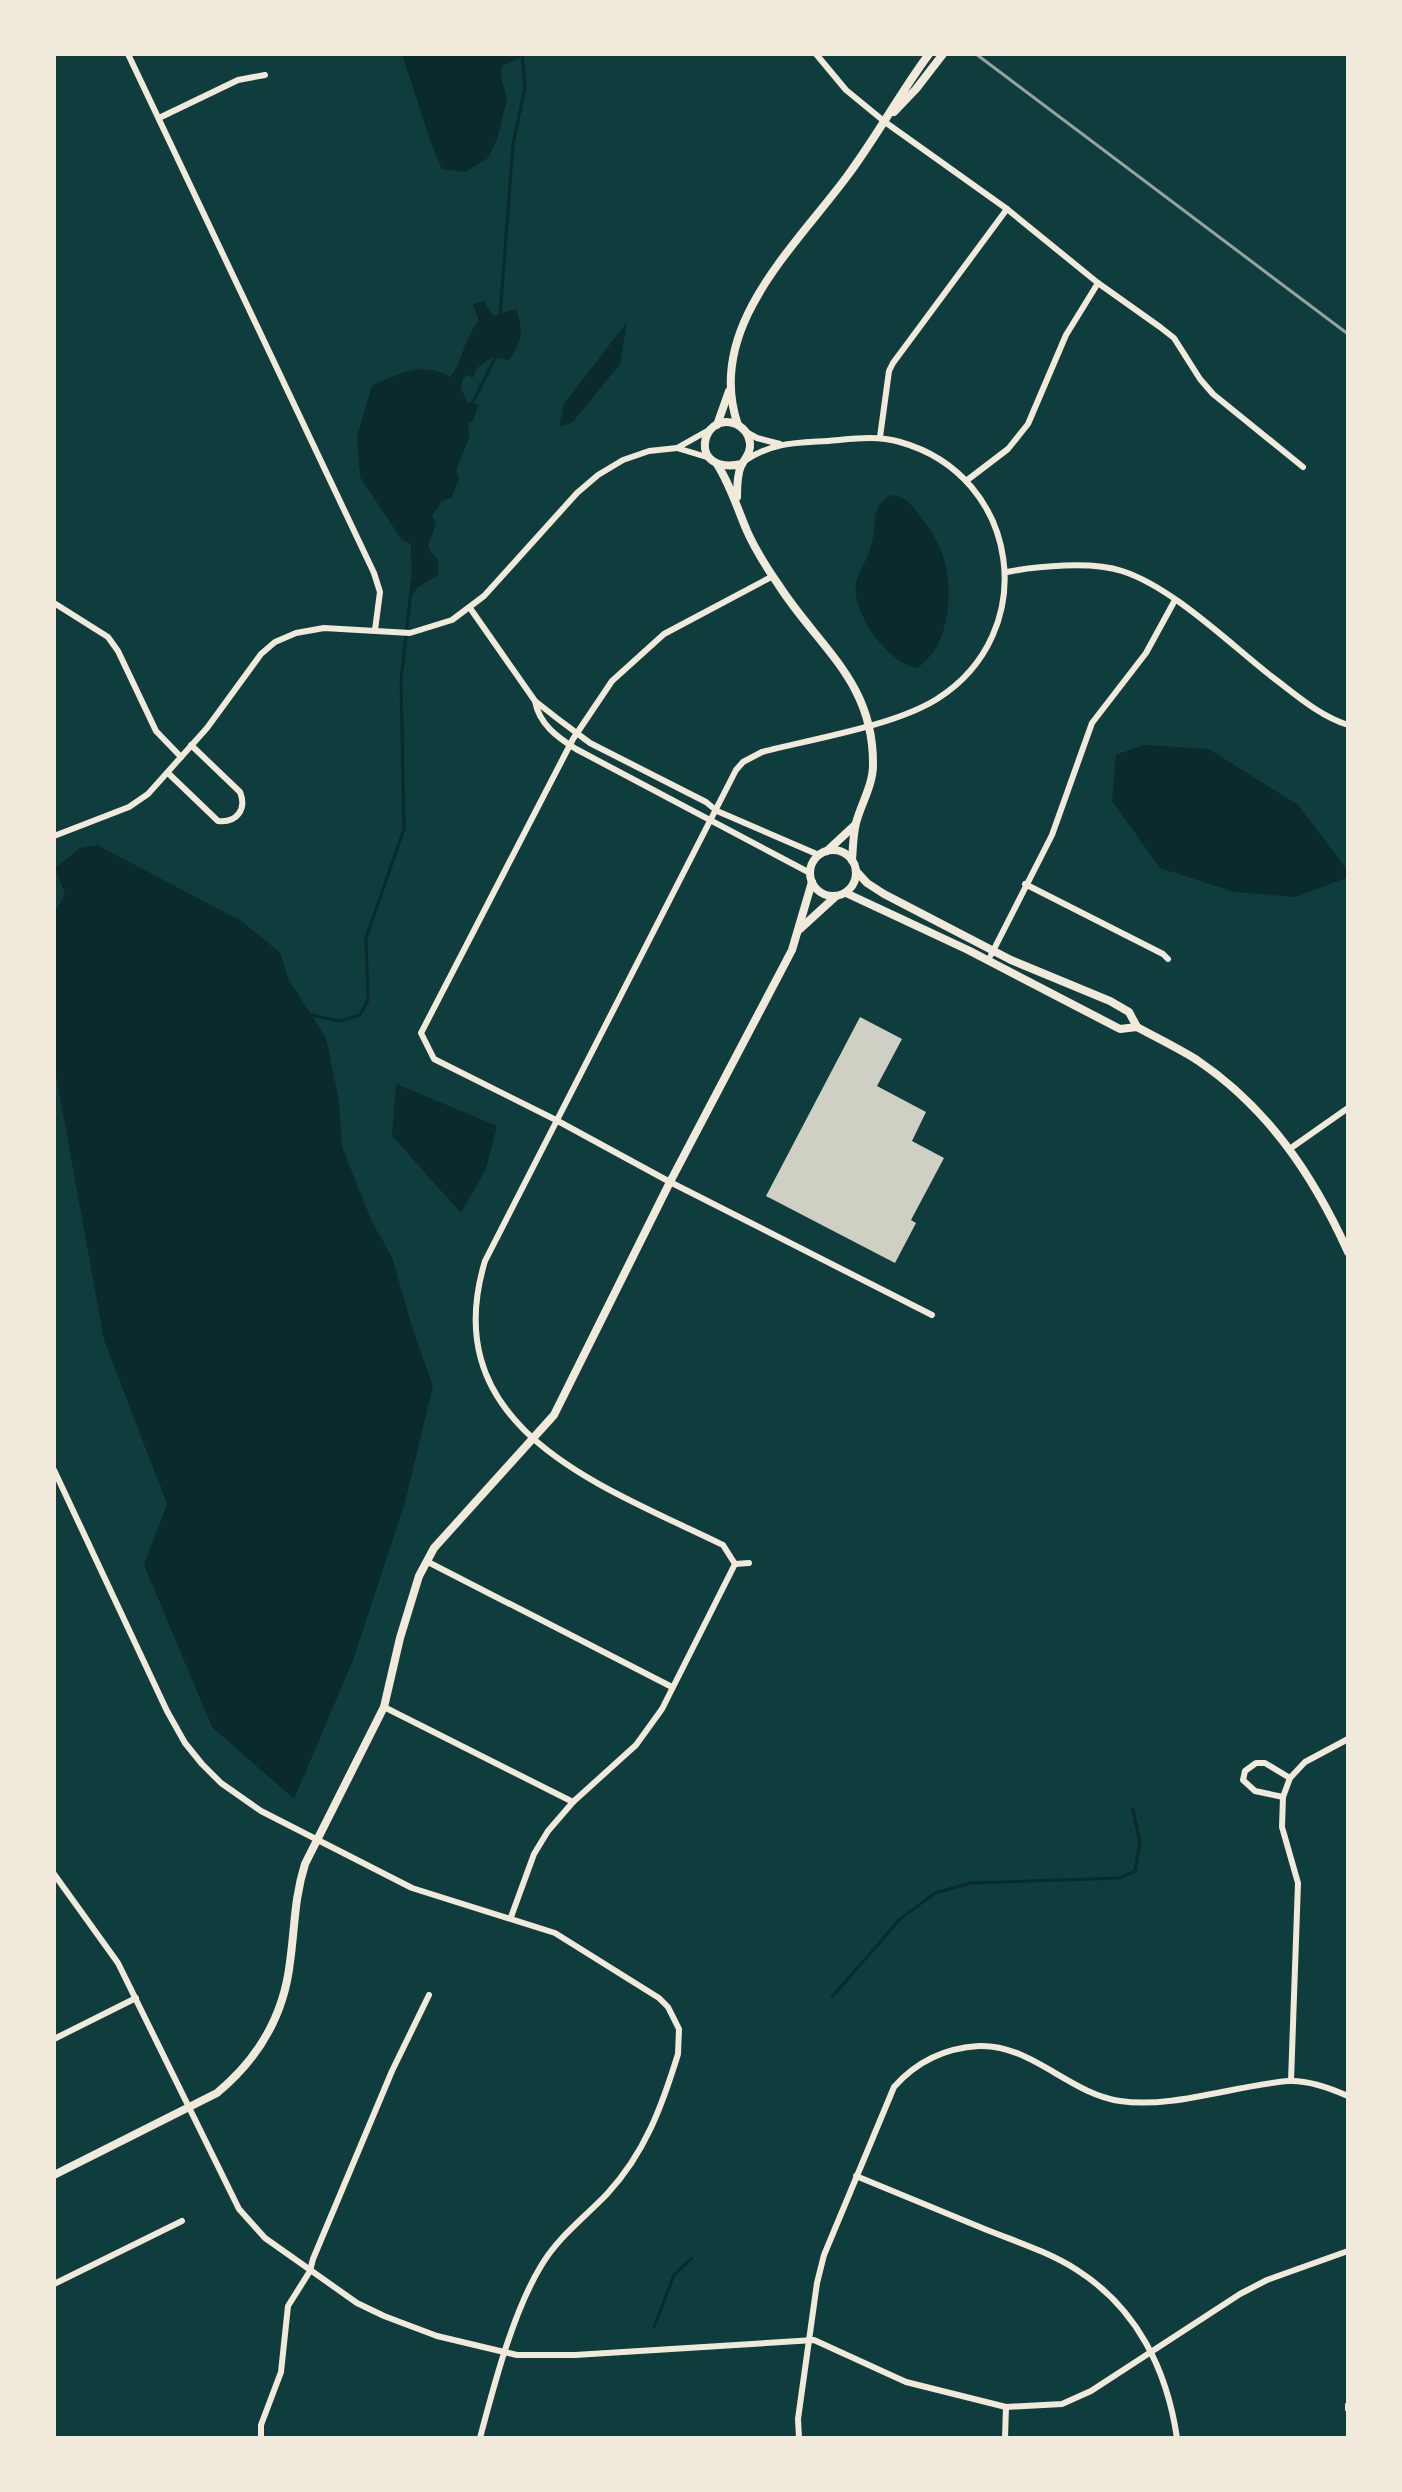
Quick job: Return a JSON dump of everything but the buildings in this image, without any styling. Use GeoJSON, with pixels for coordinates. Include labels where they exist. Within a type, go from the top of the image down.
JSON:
{"type":"FeatureCollection","features":[{"type":"Feature","properties":{"kind":"street"},"geometry":{"type":"LineString","coordinates":[[128,54],[374,573],[380,592],[375,630]]}},
{"type":"Feature","properties":{"kind":"street"},"geometry":{"type":"LineString","coordinates":[[816,54],[846,90],[885,122],[1007,209],[1098,283],[1174,338],[1213,394],[1303,467]]}},
{"type":"Feature","properties":{"kind":"street"},"geometry":{"type":"LineString","coordinates":[[929,54],[846,178],[791,244],[755,300],[734,351],[729,390],[704,445],[705,453],[714,461],[737,502],[748,533],[773,576],[856,689],[868,725],[873,766],[868,792],[855,824],[852,860],[856,871],[884,894],[1048,977],[1110,1001],[1129,1012],[1137,1027],[1195,1059],[1226,1082],[1255,1108],[1291,1148],[1328,1209],[1348,1252]]}},
{"type":"Feature","properties":{"kind":"street"},"geometry":{"type":"LineString","coordinates":[[885,122],[943,54]]}},
{"type":"Feature","properties":{"kind":"street"},"geometry":{"type":"LineString","coordinates":[[159,118],[238,80],[265,75]]}},
{"type":"Feature","properties":{"kind":"street"},"geometry":{"type":"LineString","coordinates":[[880,437],[889,371],[893,363],[1007,209]]}},
{"type":"Feature","properties":{"kind":"street"},"geometry":{"type":"LineString","coordinates":[[966,481],[1008,449],[1028,424],[1066,335],[1098,283]]}},
{"type":"Feature","properties":{"kind":"street"},"geometry":{"type":"LineString","coordinates":[[729,390],[741,428],[750,439],[737,502]]}},
{"type":"Feature","properties":{"kind":"street"},"geometry":{"type":"LineString","coordinates":[[54,836],[129,807],[148,794],[191,745],[261,654],[275,642],[296,633],[324,628],[410,633],[443,624],[470,608],[577,493],[623,460],[649,451],[677,448],[724,423],[741,428],[757,438],[780,444],[880,437],[925,452],[966,481],[984,503],[995,525],[1007,572],[992,636],[977,661],[958,683],[936,700],[906,714],[752,757],[736,770],[485,1261],[477,1286],[477,1345],[488,1379],[512,1418],[533,1440],[573,1470],[723,1545],[735,1564]]}},
{"type":"Feature","properties":{"kind":"street"},"geometry":{"type":"LineString","coordinates":[[677,448],[726,467],[744,462],[780,444]]}},
{"type":"Feature","properties":{"kind":"street"},"geometry":{"type":"LineString","coordinates":[[1007,572],[1105,567],[1123,571],[1175,600],[1304,702],[1348,725]]}},
{"type":"Feature","properties":{"kind":"street"},"geometry":{"type":"LineString","coordinates":[[773,576],[664,634],[612,681],[573,739],[421,1033],[434,1059],[932,1315]]}},
{"type":"Feature","properties":{"kind":"street"},"geometry":{"type":"LineString","coordinates":[[988,961],[1052,835],[1092,723],[1146,653],[1175,600]]}},
{"type":"Feature","properties":{"kind":"street"},"geometry":{"type":"LineString","coordinates":[[54,603],[108,637],[123,660],[156,731],[181,757]]}},
{"type":"Feature","properties":{"kind":"street"},"geometry":{"type":"LineString","coordinates":[[470,608],[535,701],[573,739],[706,802],[717,811],[823,853],[841,851],[852,860]]}},
{"type":"Feature","properties":{"kind":"street"},"geometry":{"type":"LineString","coordinates":[[535,701],[540,718],[811,878],[821,893],[835,897]]}},
{"type":"Feature","properties":{"kind":"street"},"geometry":{"type":"LineString","coordinates":[[168,773],[218,821],[227,822],[242,810],[240,792],[191,745]]}},
{"type":"Feature","properties":{"kind":"street"},"geometry":{"type":"LineString","coordinates":[[54,2175],[217,2093],[236,2077],[271,2030],[288,1983],[297,1890],[317,1839],[384,1707],[419,1576],[434,1548],[554,1415],[670,1182],[792,950],[814,860],[855,824]]}},
{"type":"Feature","properties":{"kind":"street"},"geometry":{"type":"LineString","coordinates":[[799,930],[835,897],[846,893],[854,883],[856,871]]}},
{"type":"Feature","properties":{"kind":"street"},"geometry":{"type":"LineString","coordinates":[[1025,884],[1168,959]]}},
{"type":"Feature","properties":{"kind":"street"},"geometry":{"type":"LineString","coordinates":[[846,893],[1120,1029],[1137,1027]]}},
{"type":"Feature","properties":{"kind":"street"},"geometry":{"type":"LineString","coordinates":[[1291,1148],[1348,1108]]}},
{"type":"Feature","properties":{"kind":"street"},"geometry":{"type":"LineString","coordinates":[[54,1470],[156,1689],[185,1743],[240,1798],[412,1888],[511,1917],[569,1940],[659,1998],[675,2018],[680,2041],[663,2103],[642,2147],[607,2194],[567,2232],[542,2264],[524,2301],[480,2438]]}},
{"type":"Feature","properties":{"kind":"street"},"geometry":{"type":"LineString","coordinates":[[428,1562],[672,1687]]}},
{"type":"Feature","properties":{"kind":"street"},"geometry":{"type":"LineString","coordinates":[[735,1564],[749,1563]]}},
{"type":"Feature","properties":{"kind":"street"},"geometry":{"type":"LineString","coordinates":[[511,1917],[534,1854],[573,1802],[636,1745],[662,1709],[735,1564]]}},
{"type":"Feature","properties":{"kind":"street"},"geometry":{"type":"LineString","coordinates":[[384,1707],[573,1802]]}},
{"type":"Feature","properties":{"kind":"street"},"geometry":{"type":"LineString","coordinates":[[1291,2081],[1298,1883],[1282,1827],[1283,1797],[1290,1778],[1305,1762],[1348,1739]]}},
{"type":"Feature","properties":{"kind":"street"},"geometry":{"type":"LineString","coordinates":[[1283,1797],[1255,1791],[1243,1780],[1245,1771],[1256,1763],[1265,1763],[1290,1778]]}},
{"type":"Feature","properties":{"kind":"street"},"geometry":{"type":"LineString","coordinates":[[54,1874],[118,1963],[239,2209],[265,2238],[357,2303],[437,2336],[517,2355],[575,2355],[814,2340],[906,2382],[1006,2407],[1062,2404],[1091,2391],[1240,2294],[1267,2280],[1348,2251]]}},
{"type":"Feature","properties":{"kind":"street"},"geometry":{"type":"LineString","coordinates":[[261,2438],[261,2425],[281,2372],[288,2306],[310,2271],[392,2071],[429,1995]]}},
{"type":"Feature","properties":{"kind":"street"},"geometry":{"type":"LineString","coordinates":[[54,2039],[136,1998]]}},
{"type":"Feature","properties":{"kind":"street"},"geometry":{"type":"LineString","coordinates":[[799,2438],[798,2419],[817,2283],[824,2255],[894,2087],[905,2074],[928,2057],[981,2046],[1000,2048],[1028,2059],[1090,2094],[1121,2102],[1154,2101],[1291,2081],[1322,2086],[1348,2096]]}},
{"type":"Feature","properties":{"kind":"street"},"geometry":{"type":"LineString","coordinates":[[856,2176],[1053,2256],[1078,2270],[1123,2310],[1153,2352],[1167,2389],[1177,2438]]}},
{"type":"Feature","properties":{"kind":"street"},"geometry":{"type":"LineString","coordinates":[[54,2284],[182,2221]]}},
{"type":"Feature","properties":{"kind":"street"},"geometry":{"type":"LineString","coordinates":[[1005,2438],[1006,2407]]}},
{"type":"Feature","properties":{"kind":"water"},"geometry":{"type":"Polygon","coordinates":[[[402,54],[520,54],[520,58],[502,66],[501,77],[507,99],[497,140],[488,158],[465,172],[442,169],[402,54]]]}},
{"type":"Feature","properties":{"kind":"water"},"geometry":{"type":"Polygon","coordinates":[[[484,301],[493,316],[516,309],[521,330],[519,341],[509,360],[492,357],[477,368],[473,378],[469,375],[463,378],[461,389],[467,402],[479,404],[473,421],[468,424],[469,438],[456,470],[459,479],[451,498],[442,501],[432,516],[436,524],[428,546],[438,559],[438,575],[418,587],[412,596],[411,544],[402,540],[360,477],[357,436],[372,386],[420,369],[450,377],[479,321],[473,304],[484,301]]]}},
{"type":"Feature","properties":{"kind":"water"},"geometry":{"type":"Polygon","coordinates":[[[627,322],[620,364],[573,422],[559,427],[564,404],[627,322]]]}},
{"type":"Feature","properties":{"kind":"water"},"geometry":{"type":"Polygon","coordinates":[[[892,495],[908,502],[927,526],[940,548],[947,573],[948,603],[942,634],[928,659],[917,668],[895,657],[884,647],[865,622],[856,595],[857,578],[872,543],[877,510],[892,495]]]}},
{"type":"Feature","properties":{"kind":"water"},"geometry":{"type":"Polygon","coordinates":[[[1143,745],[1209,749],[1298,805],[1348,871],[1348,877],[1296,897],[1234,892],[1160,868],[1112,801],[1116,755],[1143,745]]]}},
{"type":"Feature","properties":{"kind":"water"},"geometry":{"type":"Polygon","coordinates":[[[97,845],[243,922],[280,953],[289,980],[326,1038],[339,1101],[342,1147],[372,1222],[392,1257],[433,1386],[404,1506],[353,1660],[294,1799],[212,1727],[144,1565],[167,1504],[104,1340],[54,1064],[54,914],[65,894],[55,868],[80,848],[97,845]]]}},
{"type":"Feature","properties":{"kind":"water"},"geometry":{"type":"Polygon","coordinates":[[[396,1084],[497,1126],[486,1169],[461,1213],[392,1136],[396,1084]]]}},
{"type":"Feature","properties":{"kind":"waterway"},"geometry":{"type":"LineString","coordinates":[[500,316],[513,144],[525,88],[522,54]]}},
{"type":"Feature","properties":{"kind":"waterway"},"geometry":{"type":"LineString","coordinates":[[471,406],[496,356]]}},
{"type":"Feature","properties":{"kind":"waterway"},"geometry":{"type":"LineString","coordinates":[[311,1015],[340,1021],[360,1015],[368,1000],[366,938],[404,829],[401,680],[412,582]]}},
{"type":"Feature","properties":{"kind":"waterway"},"geometry":{"type":"LineString","coordinates":[[832,1997],[900,1919],[935,1893],[971,1883],[1120,1878],[1135,1871],[1140,1842],[1133,1810]]}},
{"type":"Feature","properties":{"kind":"waterway"},"geometry":{"type":"LineString","coordinates":[[654,2327],[674,2275],[692,2258]]}},
{"type":"Feature","properties":{"kind":"railway"},"geometry":{"type":"LineString","coordinates":[[976,54],[1348,334]]}}]}
